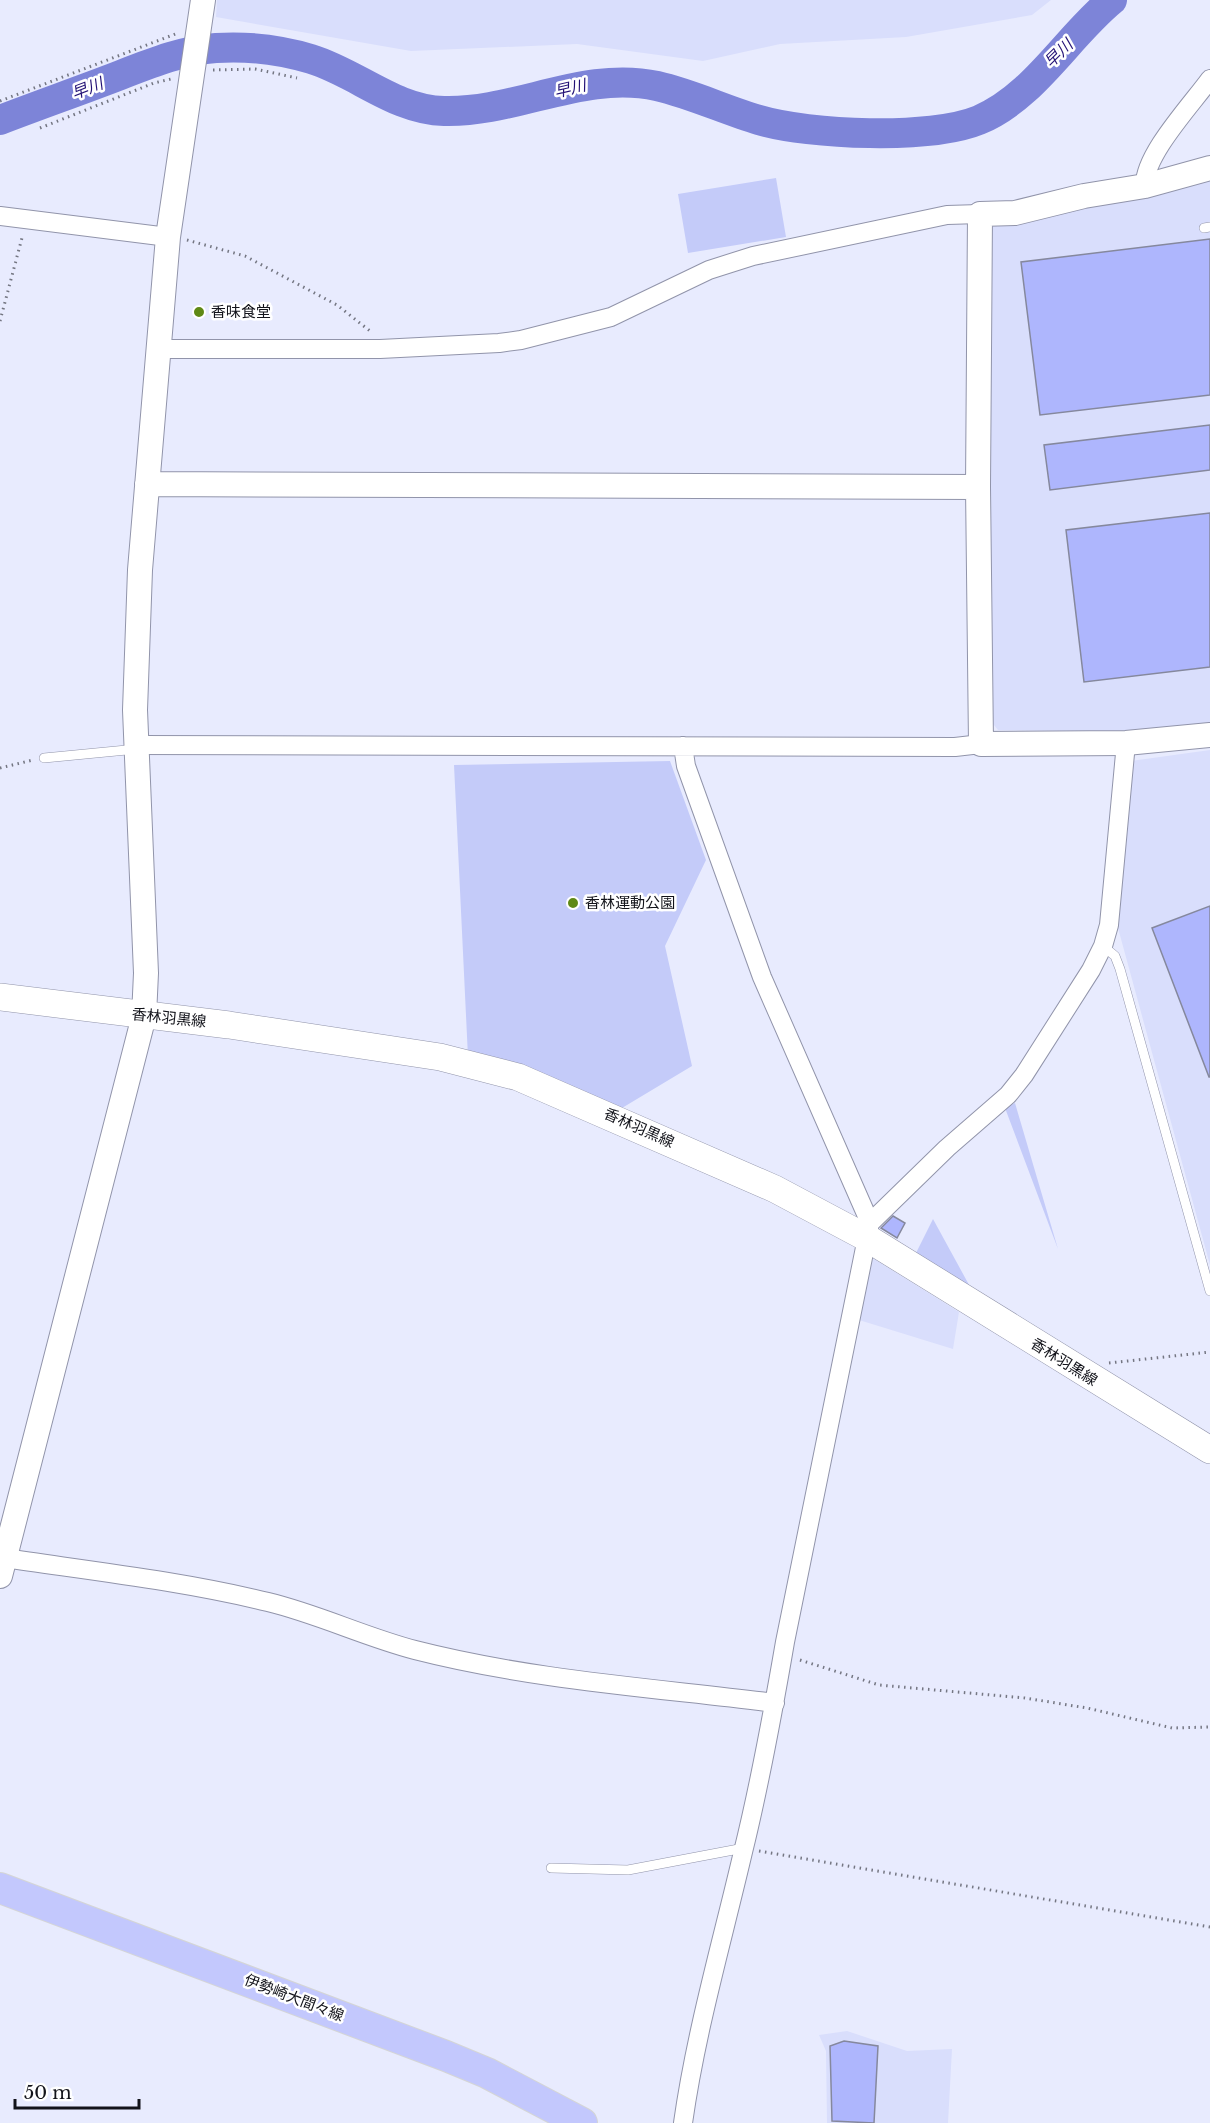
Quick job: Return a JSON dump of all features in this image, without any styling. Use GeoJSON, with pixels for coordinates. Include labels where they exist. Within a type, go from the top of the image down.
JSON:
{"type":"FeatureCollection","features":[{"type":"Feature","properties":{"kind":"main road","name":"香林羽黒線"},"geometry":{"type":"LineString","coordinates":[[0,997],[229,1025],[440,1057],[518,1077],[868,1230],[1085,1375],[1210,1450]]}},
{"type":"Feature","properties":{"kind":"main road","name":"伊勢崎大間々線"},"geometry":{"type":"LineString","coordinates":[[0,1888],[446,2056],[487,2073],[582,2123]]}},
{"type":"Feature","properties":{"kind":"street"},"geometry":{"type":"LineString","coordinates":[[203,0],[168,237],[147,484],[136,653],[136,747],[146,973],[144,1016],[2,1567],[233,1594],[272,1603],[415,1650],[527,1671],[775,1703]]}},
{"type":"Feature","properties":{"kind":"street"},"geometry":{"type":"LineString","coordinates":[[1144,186],[1144,178],[1159,148],[1210,79]]}},
{"type":"Feature","properties":{"kind":"street"},"geometry":{"type":"LineString","coordinates":[[158,349],[380,349],[521,340],[611,316],[701,273],[753,256],[947,215],[1015,213],[1084,196],[1144,186],[1210,168]]}},
{"type":"Feature","properties":{"kind":"street"},"geometry":{"type":"LineString","coordinates":[[980,214],[978,487],[981,744]]}},
{"type":"Feature","properties":{"kind":"street"},"geometry":{"type":"LineString","coordinates":[[0,216],[168,237]]}},
{"type":"Feature","properties":{"kind":"street"},"geometry":{"type":"LineString","coordinates":[[147,484],[978,487]]}},
{"type":"Feature","properties":{"kind":"street"},"geometry":{"type":"LineString","coordinates":[[136,747],[955,747],[981,744],[1126,743],[1210,735]]}},
{"type":"Feature","properties":{"kind":"street"},"geometry":{"type":"LineString","coordinates":[[683,2123],[693,2057],[744,1848],[775,1703],[785,1642],[868,1230],[947,1148],[1013,1088],[1072,1002],[1103,946],[1110,925],[1126,743]]}},
{"type":"Feature","properties":{"kind":"street"},"geometry":{"type":"LineString","coordinates":[[683,746],[686,766],[743,931],[868,1230]]}},
{"type":"Feature","properties":{"kind":"lane"},"geometry":{"type":"LineString","coordinates":[[44,758],[136,747]]}},
{"type":"Feature","properties":{"kind":"lane"},"geometry":{"type":"LineString","coordinates":[[1103,946],[1115,956],[1120,969],[1210,1291]]}},
{"type":"Feature","properties":{"kind":"lane"},"geometry":{"type":"LineString","coordinates":[[550,1868],[628,1870],[744,1848]]}},
{"type":"Feature","properties":{"kind":"path"},"geometry":{"type":"LineString","coordinates":[[0,101],[199,29]]}},
{"type":"Feature","properties":{"kind":"path"},"geometry":{"type":"LineString","coordinates":[[40,128],[154,83],[192,73],[232,68],[255,69],[297,78]]}},
{"type":"Feature","properties":{"kind":"path"},"geometry":{"type":"LineString","coordinates":[[0,321],[21,251],[25,220]]}},
{"type":"Feature","properties":{"kind":"path"},"geometry":{"type":"LineString","coordinates":[[168,237],[245,256],[289,279],[355,319],[373,333],[380,349]]}},
{"type":"Feature","properties":{"kind":"path"},"geometry":{"type":"LineString","coordinates":[[0,768],[44,758]]}},
{"type":"Feature","properties":{"kind":"path"},"geometry":{"type":"LineString","coordinates":[[1085,1375],[1098,1364],[1210,1352]]}},
{"type":"Feature","properties":{"kind":"path"},"geometry":{"type":"LineString","coordinates":[[789,1657],[879,1684],[1025,1698],[1087,1708],[1172,1728],[1210,1727]]}},
{"type":"Feature","properties":{"kind":"path"},"geometry":{"type":"LineString","coordinates":[[744,1848],[1210,1927]]}},
{"type":"Feature","properties":{"kind":"shaded area"},"geometry":{"type":"Polygon","coordinates":[[[217,0],[1051,0],[1032,15],[906,37],[780,44],[703,61],[577,44],[411,51],[216,17],[217,0]]]}},
{"type":"Feature","properties":{"kind":"shaded area"},"geometry":{"type":"Polygon","coordinates":[[[1210,177],[1210,724],[1123,732],[998,730],[990,720],[987,230],[993,223],[1210,177]]]}},
{"type":"Feature","properties":{"kind":"shaded area"},"geometry":{"type":"Polygon","coordinates":[[[776,178],[786,237],[688,253],[678,194],[776,178]]]}},
{"type":"Feature","properties":{"kind":"shaded area"},"geometry":{"type":"Polygon","coordinates":[[[1210,750],[1210,1265],[1118,928],[1131,761],[1210,750]]]}},
{"type":"Feature","properties":{"kind":"shaded area","name":"香林運動公園"},"geometry":{"type":"Polygon","coordinates":[[[670,761],[706,860],[665,946],[692,1066],[617,1111],[468,1057],[454,765],[670,761]]]}},
{"type":"Feature","properties":{"kind":"shaded area"},"geometry":{"type":"Polygon","coordinates":[[[1015,1103],[1058,1249],[1005,1108],[1015,1103]]]}},
{"type":"Feature","properties":{"kind":"shaded area"},"geometry":{"type":"Polygon","coordinates":[[[933,1219],[974,1294],[916,1253],[933,1219]]]}},
{"type":"Feature","properties":{"kind":"shaded area"},"geometry":{"type":"Polygon","coordinates":[[[874,1259],[959,1312],[953,1349],[859,1320],[869,1263],[874,1259]]]}},
{"type":"Feature","properties":{"kind":"shaded area"},"geometry":{"type":"Polygon","coordinates":[[[847,2031],[907,2051],[952,2049],[948,2123],[827,2123],[826,2051],[819,2035],[847,2031]]]}},
{"type":"Feature","properties":{"kind":"building"},"geometry":{"type":"Polygon","coordinates":[[[1210,239],[1210,395],[1040,415],[1021,262],[1210,239]]]}},
{"type":"Feature","properties":{"kind":"building"},"geometry":{"type":"Polygon","coordinates":[[[1210,425],[1210,470],[1050,490],[1044,445],[1210,425]]]}},
{"type":"Feature","properties":{"kind":"building"},"geometry":{"type":"Polygon","coordinates":[[[1210,513],[1210,667],[1084,682],[1066,530],[1210,513]]]}},
{"type":"Feature","properties":{"kind":"building"},"geometry":{"type":"Polygon","coordinates":[[[1210,906],[1210,1077],[1209,1077],[1152,928],[1210,906]]]}},
{"type":"Feature","properties":{"kind":"building"},"geometry":{"type":"Polygon","coordinates":[[[893,1216],[905,1223],[897,1238],[881,1228],[893,1216]]]}},
{"type":"Feature","properties":{"kind":"building"},"geometry":{"type":"Polygon","coordinates":[[[844,2041],[878,2046],[874,2123],[832,2121],[830,2046],[844,2041]]]}},
{"type":"Feature","properties":{"kind":"waterway","name":"早川"},"geometry":{"type":"LineString","coordinates":[[0,120],[166,58],[204,49],[252,48],[311,59],[328,65],[393,98],[426,109],[471,110],[577,87],[603,83],[630,83],[670,89],[746,116],[781,125],[838,132],[931,131],[979,120],[999,110],[1017,97],[1112,0]]}},
{"type":"Feature","properties":{"kind":"place","name":"香味食堂"},"geometry":{"type":"Point","coordinates":[199,312]}},
{"type":"Feature","properties":{"kind":"place","name":"香林運動公園"},"geometry":{"type":"Point","coordinates":[573,903]}}]}
